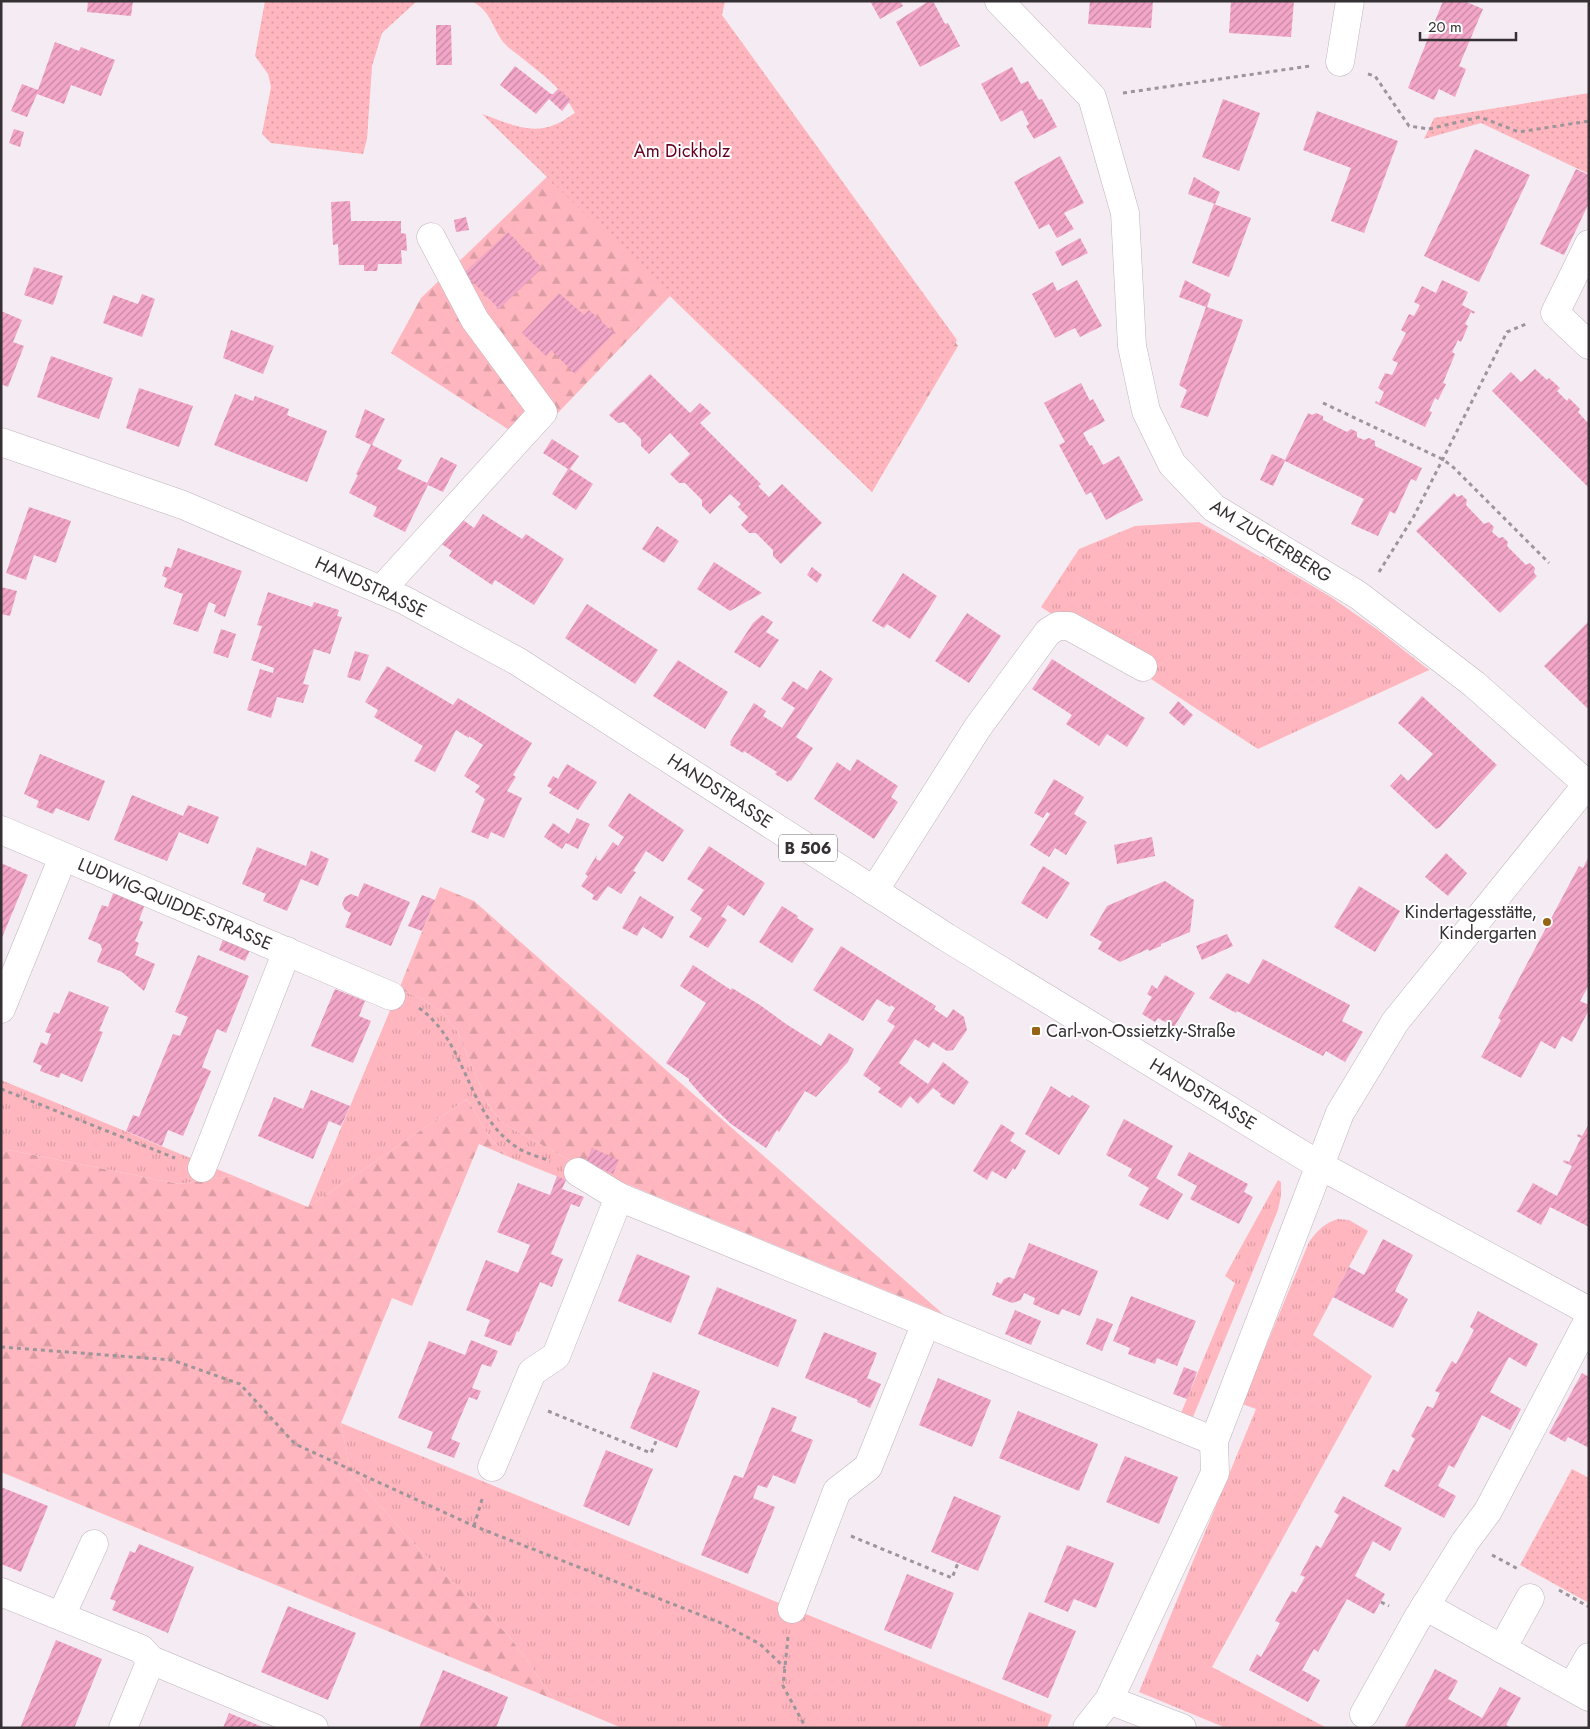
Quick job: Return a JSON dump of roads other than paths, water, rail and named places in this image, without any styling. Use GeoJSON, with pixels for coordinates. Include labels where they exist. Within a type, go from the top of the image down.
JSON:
{"type":"FeatureCollection","features":[{"type":"Feature","properties":{"kind":"street","name":"AM ZUCKERBERG"},"geometry":{"type":"LineString","coordinates":[[1000,1],[1092,97],[1125,213],[1132,346],[1146,411],[1172,464],[1214,508],[1358,595],[1474,684],[1588,783]]}},
{"type":"Feature","properties":{"kind":"street"},"geometry":{"type":"LineString","coordinates":[[1340,62],[1350,1]]}},
{"type":"Feature","properties":{"kind":"street"},"geometry":{"type":"LineString","coordinates":[[381,590],[543,412],[475,320],[431,237]]}},
{"type":"Feature","properties":{"kind":"street"},"geometry":{"type":"LineString","coordinates":[[1589,244],[1555,313],[1589,345]]}},
{"type":"Feature","properties":{"kind":"street","name":"HANDSTRASSE"},"geometry":{"type":"LineString","coordinates":[[1,442],[183,505],[404,600],[517,661],[946,937],[1320,1165],[1589,1310]]}},
{"type":"Feature","properties":{"kind":"street"},"geometry":{"type":"LineString","coordinates":[[874,891],[978,727],[1048,632],[1058,626],[1069,626],[1143,667]]}},
{"type":"Feature","properties":{"kind":"street"},"geometry":{"type":"LineString","coordinates":[[1087,1728],[1109,1700],[1215,1472],[1214,1441],[1340,1113],[1395,1022],[1588,783]]}},
{"type":"Feature","properties":{"kind":"street","name":"LUDWIG-QUIDDE-STRASSE"},"geometry":{"type":"LineString","coordinates":[[1,830],[391,996]]}},
{"type":"Feature","properties":{"kind":"street","name":"LUDWIG-QUIDDE-STRASSE"},"geometry":{"type":"LineString","coordinates":[[1,1009],[63,856]]}},
{"type":"Feature","properties":{"kind":"street","name":"LUDWIG-QUIDDE-STRASSE"},"geometry":{"type":"LineString","coordinates":[[202,1168],[287,951]]}},
{"type":"Feature","properties":{"kind":"street"},"geometry":{"type":"LineString","coordinates":[[578,1172],[619,1197],[1214,1441]]}},
{"type":"Feature","properties":{"kind":"street"},"geometry":{"type":"LineString","coordinates":[[492,1467],[532,1372],[556,1356],[619,1197]]}},
{"type":"Feature","properties":{"kind":"street"},"geometry":{"type":"LineString","coordinates":[[1364,1714],[1426,1606],[1488,1511],[1589,1319]]}},
{"type":"Feature","properties":{"kind":"street"},"geometry":{"type":"LineString","coordinates":[[792,1609],[837,1491],[868,1467],[926,1323]]}},
{"type":"Feature","properties":{"kind":"street"},"geometry":{"type":"LineString","coordinates":[[61,1616],[94,1544]]}},
{"type":"Feature","properties":{"kind":"street"},"geometry":{"type":"LineString","coordinates":[[1,1592],[141,1649],[151,1660],[314,1728]]}},
{"type":"Feature","properties":{"kind":"street"},"geometry":{"type":"LineString","coordinates":[[1502,1649],[1530,1598]]}},
{"type":"Feature","properties":{"kind":"street"},"geometry":{"type":"LineString","coordinates":[[1426,1606],[1580,1692],[1589,1657]]}},
{"type":"Feature","properties":{"kind":"street"},"geometry":{"type":"LineString","coordinates":[[123,1728],[151,1660]]}},
{"type":"Feature","properties":{"kind":"street"},"geometry":{"type":"LineString","coordinates":[[1109,1700],[1182,1728]]}},
{"type":"Feature","properties":{"kind":"place","name":"Kindertagesstätte, Kindergarten"},"geometry":{"type":"Point","coordinates":[1547,922]}},
{"type":"Feature","properties":{"kind":"place","name":"Carl-von-Ossietzky-Straße"},"geometry":{"type":"Point","coordinates":[1036,1031]}},
{"type":"Feature","properties":{"kind":"park label","name":"Am Dickholz"},"geometry":{"type":"Point","coordinates":[682,151]}}]}
